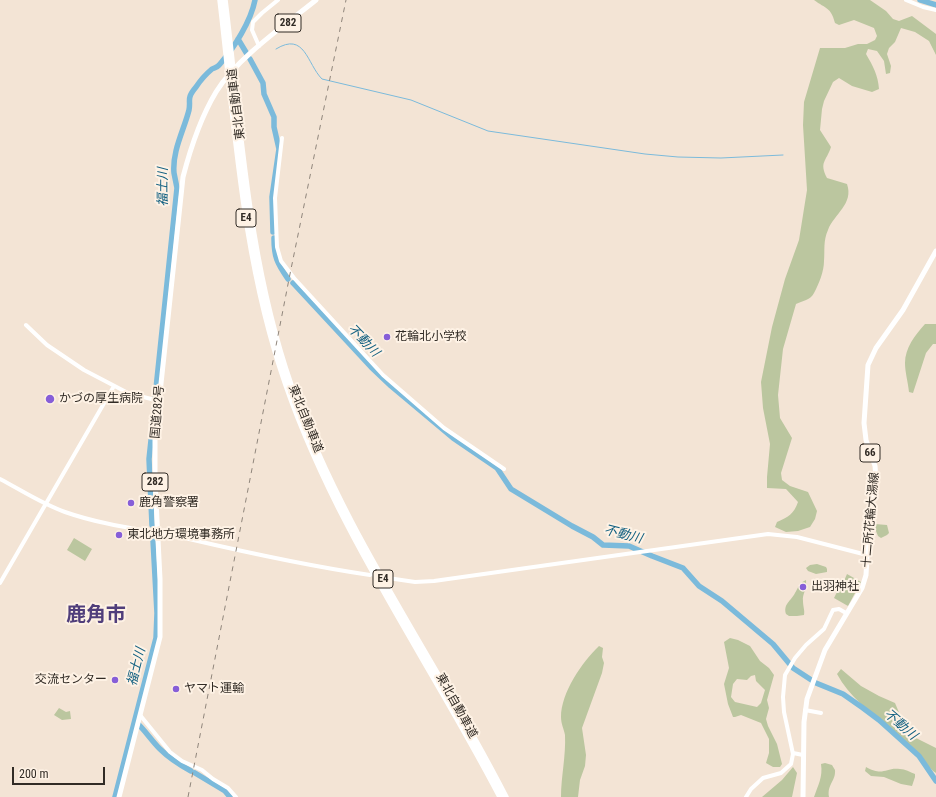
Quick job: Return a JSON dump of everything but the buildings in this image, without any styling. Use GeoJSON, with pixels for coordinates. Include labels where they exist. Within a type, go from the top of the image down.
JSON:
{"type":"FeatureCollection","features":[{"type":"Feature","properties":{"kind":"highway","name":"東北自動車道"},"geometry":{"type":"LineString","coordinates":[[220,0],[243,197],[256,276],[278,363],[305,435],[340,510],[378,581],[458,719],[500,797]]}},
{"type":"Feature","properties":{"kind":"highway","name":"東北自動車道"},"geometry":{"type":"LineString","coordinates":[[226,0],[248,196],[255,241],[261,275],[274,330],[293,391],[344,508],[506,797]]}},
{"type":"Feature","properties":{"kind":"main road","name":"282"},"geometry":{"type":"LineString","coordinates":[[259,46],[316,0]]}},
{"type":"Feature","properties":{"kind":"main road","name":"国道282号"},"geometry":{"type":"LineString","coordinates":[[120,797],[160,637],[160,579],[156,532],[154,464],[155,440],[183,177],[189,154],[216,92],[231,73],[259,46]]}},
{"type":"Feature","properties":{"kind":"main road","name":"十二所花輪大湯線"},"geometry":{"type":"LineString","coordinates":[[802,797],[805,710],[809,693],[820,661],[846,613],[862,588],[866,575],[870,514],[876,478],[875,466],[866,440],[864,423],[868,365],[876,348],[903,310],[936,251]]}},
{"type":"Feature","properties":{"kind":"street"},"geometry":{"type":"LineString","coordinates":[[259,46],[252,30],[252,22],[278,0]]}},
{"type":"Feature","properties":{"kind":"street"},"geometry":{"type":"LineString","coordinates":[[906,0],[936,10]]}},
{"type":"Feature","properties":{"kind":"street"},"geometry":{"type":"LineString","coordinates":[[282,138],[275,198],[278,255],[285,267],[338,328],[383,375],[444,428],[504,469]]}},
{"type":"Feature","properties":{"kind":"street"},"geometry":{"type":"LineString","coordinates":[[26,325],[57,353],[84,370],[128,392],[159,401]]}},
{"type":"Feature","properties":{"kind":"street"},"geometry":{"type":"LineString","coordinates":[[0,583],[114,386]]}},
{"type":"Feature","properties":{"kind":"street"},"geometry":{"type":"LineString","coordinates":[[0,479],[46,504],[89,520],[370,575]]}},
{"type":"Feature","properties":{"kind":"street"},"geometry":{"type":"LineString","coordinates":[[388,578],[415,582],[434,581],[768,534],[797,537],[867,555]]}},
{"type":"Feature","properties":{"kind":"street"},"geometry":{"type":"LineString","coordinates":[[746,797],[751,788],[763,778],[781,772],[791,764],[792,753],[784,712],[783,697],[785,675],[806,644],[822,631],[833,610],[839,609],[846,613]]}},
{"type":"Feature","properties":{"kind":"street"},"geometry":{"type":"LineString","coordinates":[[805,710],[821,712]]}},
{"type":"Feature","properties":{"kind":"street"},"geometry":{"type":"LineString","coordinates":[[140,717],[170,752],[182,761],[202,770],[228,788],[236,797]]}},
{"type":"Feature","properties":{"kind":"street"},"geometry":{"type":"LineString","coordinates":[[792,753],[803,755]]}},
{"type":"Feature","properties":{"kind":"green space"},"geometry":{"type":"Polygon","coordinates":[[[814,0],[870,0],[886,11],[893,19],[899,21],[912,16],[936,34],[936,55],[929,41],[915,32],[901,28],[895,42],[889,48],[887,54],[891,66],[890,73],[886,74],[884,61],[877,51],[868,49],[866,54],[878,79],[879,89],[872,92],[852,86],[839,78],[833,82],[824,101],[820,130],[831,147],[823,165],[825,173],[827,178],[847,184],[848,197],[846,203],[831,224],[826,234],[824,265],[819,282],[811,297],[796,304],[783,349],[778,395],[780,418],[792,438],[781,473],[782,480],[790,486],[808,492],[817,511],[815,519],[810,527],[798,531],[786,532],[775,527],[777,522],[790,515],[798,502],[786,489],[767,488],[770,444],[763,408],[761,382],[772,327],[785,279],[799,240],[807,190],[803,125],[804,102],[820,48],[845,48],[858,44],[867,44],[875,40],[877,36],[874,28],[854,20],[839,25],[835,23],[830,11],[814,0]]]}},
{"type":"Feature","properties":{"kind":"green space"},"geometry":{"type":"Polygon","coordinates":[[[925,324],[936,324],[936,344],[933,344],[926,353],[913,393],[909,392],[905,370],[905,357],[911,342],[925,324]]]}},
{"type":"Feature","properties":{"kind":"green space"},"geometry":{"type":"Polygon","coordinates":[[[875,524],[887,525],[889,533],[881,538],[878,536],[874,528],[875,524]]]}},
{"type":"Feature","properties":{"kind":"green space"},"geometry":{"type":"Polygon","coordinates":[[[74,538],[92,549],[85,561],[67,550],[74,538]]]}},
{"type":"Feature","properties":{"kind":"green space"},"geometry":{"type":"Polygon","coordinates":[[[817,564],[826,567],[827,572],[816,574],[808,571],[806,568],[810,565],[817,564]]]}},
{"type":"Feature","properties":{"kind":"green space"},"geometry":{"type":"Polygon","coordinates":[[[847,574],[861,582],[848,606],[834,598],[837,592],[828,587],[829,584],[837,587],[841,579],[844,581],[847,574]]]}},
{"type":"Feature","properties":{"kind":"green space"},"geometry":{"type":"Polygon","coordinates":[[[806,580],[803,598],[804,615],[789,616],[785,611],[786,605],[800,584],[806,580]]]}},
{"type":"Feature","properties":{"kind":"green space"},"geometry":{"type":"Polygon","coordinates":[[[730,638],[750,646],[760,661],[769,668],[774,675],[767,700],[769,708],[766,719],[777,744],[782,764],[780,767],[773,767],[766,763],[769,753],[769,739],[761,723],[741,715],[733,717],[728,704],[724,684],[729,668],[724,642],[730,638]],[[755,675],[751,676],[747,680],[737,679],[733,684],[731,697],[735,702],[757,707],[761,703],[765,690],[756,681],[755,675]]]}},
{"type":"Feature","properties":{"kind":"green space"},"geometry":{"type":"Polygon","coordinates":[[[599,646],[603,648],[602,657],[604,663],[602,673],[582,728],[586,755],[585,766],[580,780],[578,797],[561,797],[565,743],[565,735],[561,720],[562,708],[574,678],[586,660],[599,646]]]}},
{"type":"Feature","properties":{"kind":"green space"},"geometry":{"type":"Polygon","coordinates":[[[841,669],[861,686],[895,703],[908,734],[936,748],[936,773],[910,747],[853,696],[837,674],[841,669]]]}},
{"type":"Feature","properties":{"kind":"green space"},"geometry":{"type":"Polygon","coordinates":[[[59,708],[66,712],[70,711],[71,719],[62,720],[54,715],[59,708]]]}},
{"type":"Feature","properties":{"kind":"green space"},"geometry":{"type":"Polygon","coordinates":[[[825,763],[832,765],[835,770],[835,774],[829,789],[829,797],[814,797],[821,777],[821,764],[825,763]]]}},
{"type":"Feature","properties":{"kind":"green space"},"geometry":{"type":"Polygon","coordinates":[[[793,767],[797,773],[792,797],[762,797],[782,780],[793,767]]]}},
{"type":"Feature","properties":{"kind":"green space"},"geometry":{"type":"Polygon","coordinates":[[[866,767],[881,772],[895,769],[904,770],[915,774],[915,777],[912,786],[901,784],[884,777],[871,776],[865,771],[866,767]]]}},
{"type":"Feature","properties":{"kind":"waterway","name":"福士川"},"geometry":{"type":"LineString","coordinates":[[155,398],[177,188],[174,173],[177,149],[189,110],[191,94],[203,78],[212,69],[219,65],[231,50],[250,17],[255,0]]}},
{"type":"Feature","properties":{"kind":"waterway"},"geometry":{"type":"LineString","coordinates":[[920,0],[936,5]]}},
{"type":"Feature","properties":{"kind":"waterway","name":"不動川"},"geometry":{"type":"LineString","coordinates":[[238,39],[247,54]]}},
{"type":"Feature","properties":{"kind":"waterway"},"geometry":{"type":"LineString","coordinates":[[276,49],[293,44],[299,47],[322,79],[411,100],[488,131],[645,154],[678,157],[721,158],[783,155]]}},
{"type":"Feature","properties":{"kind":"waterway","name":"不動川"},"geometry":{"type":"LineString","coordinates":[[250,59],[263,83],[264,94],[274,117],[274,127],[279,149],[272,197],[273,232]]}},
{"type":"Feature","properties":{"kind":"waterway","name":"不動川"},"geometry":{"type":"LineString","coordinates":[[274,238],[277,260],[288,279]]}},
{"type":"Feature","properties":{"kind":"waterway","name":"不動川"},"geometry":{"type":"LineString","coordinates":[[293,283],[371,367],[391,386],[453,438],[497,468],[511,489],[593,537],[603,545],[629,546],[683,568],[699,586],[722,601],[773,644],[793,668],[816,683],[843,694],[879,720],[919,756],[936,781]]}},
{"type":"Feature","properties":{"kind":"waterway","name":"福士川"},"geometry":{"type":"LineString","coordinates":[[152,525],[149,459],[155,403]]}},
{"type":"Feature","properties":{"kind":"waterway","name":"福士川"},"geometry":{"type":"LineString","coordinates":[[115,797],[156,638],[157,613],[153,540]]}},
{"type":"Feature","properties":{"kind":"waterway"},"geometry":{"type":"LineString","coordinates":[[135,721],[163,752],[191,771]]}},
{"type":"Feature","properties":{"kind":"waterway"},"geometry":{"type":"LineString","coordinates":[[195,773],[225,791],[230,797]]}},
{"type":"Feature","properties":{"kind":"railway"},"geometry":{"type":"LineString","coordinates":[[188,797],[290,274],[346,0]]}},
{"type":"Feature","properties":{"kind":"place","name":"花輪北小学校"},"geometry":{"type":"Point","coordinates":[387,337]}},
{"type":"Feature","properties":{"kind":"place","name":"かづの厚生病院"},"geometry":{"type":"Point","coordinates":[50,399]}},
{"type":"Feature","properties":{"kind":"place","name":"鹿角警察署"},"geometry":{"type":"Point","coordinates":[131,503]}},
{"type":"Feature","properties":{"kind":"place","name":"東北地方環境事務所"},"geometry":{"type":"Point","coordinates":[119,535]}},
{"type":"Feature","properties":{"kind":"place","name":"出羽神社"},"geometry":{"type":"Point","coordinates":[803,587]}},
{"type":"Feature","properties":{"kind":"place","name":"交流センター"},"geometry":{"type":"Point","coordinates":[115,680]}},
{"type":"Feature","properties":{"kind":"place","name":"ヤマト運輸"},"geometry":{"type":"Point","coordinates":[176,689]}},
{"type":"Feature","properties":{"kind":"district","name":"鹿角市"},"geometry":{"type":"Point","coordinates":[96,616]}}]}
